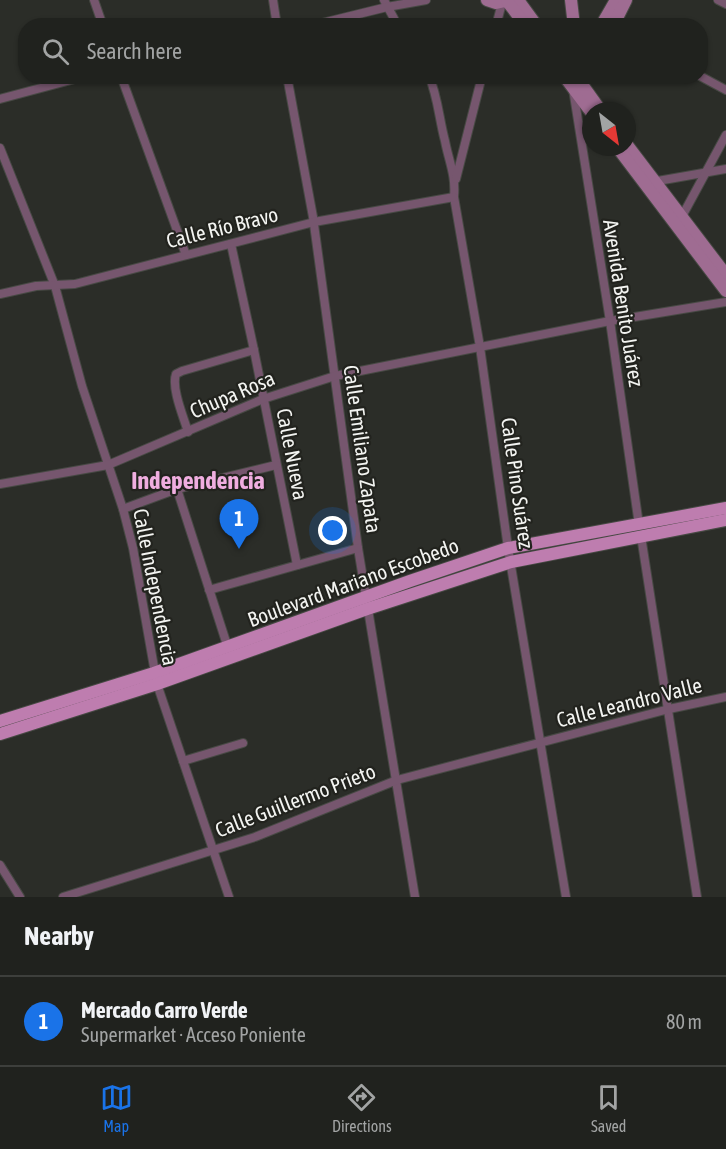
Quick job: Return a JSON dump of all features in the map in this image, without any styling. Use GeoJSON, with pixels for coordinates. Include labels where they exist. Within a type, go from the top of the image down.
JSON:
{"type":"FeatureCollection","features":[{"type":"Feature","properties":{"kind":"main road"},"geometry":{"type":"LineString","coordinates":[[487,0],[496,3],[509,1]]}},
{"type":"Feature","properties":{"kind":"main road"},"geometry":{"type":"LineString","coordinates":[[563,0],[565,18]]}},
{"type":"Feature","properties":{"kind":"main road"},"geometry":{"type":"LineString","coordinates":[[571,0],[573,18]]}},
{"type":"Feature","properties":{"kind":"main road"},"geometry":{"type":"LineString","coordinates":[[609,18],[616,0]]}},
{"type":"Feature","properties":{"kind":"main road"},"geometry":{"type":"LineString","coordinates":[[612,18],[626,0]]}},
{"type":"Feature","properties":{"kind":"main road"},"geometry":{"type":"LineString","coordinates":[[509,1],[521,18]]}},
{"type":"Feature","properties":{"kind":"main road"},"geometry":{"type":"LineString","coordinates":[[509,1],[528,18]]}},
{"type":"Feature","properties":{"kind":"main road"},"geometry":{"type":"LineString","coordinates":[[578,84],[586,102]]}},
{"type":"Feature","properties":{"kind":"main road"},"geometry":{"type":"LineString","coordinates":[[580,84],[595,102]]}},
{"type":"Feature","properties":{"kind":"main road"},"geometry":{"type":"LineString","coordinates":[[625,156],[679,221],[726,291]]}},
{"type":"Feature","properties":{"kind":"main road"},"geometry":{"type":"LineString","coordinates":[[634,156],[649,182]]}},
{"type":"Feature","properties":{"kind":"main road"},"geometry":{"type":"LineString","coordinates":[[679,221],[726,274]]}},
{"type":"Feature","properties":{"kind":"main road","name":"Boulevard Mariano Escobedo"},"geometry":{"type":"LineString","coordinates":[[0,734],[156,678],[511,562],[644,532],[726,508]]}},
{"type":"Feature","properties":{"kind":"main road","name":"Boulevard Mariano Escobedo"},"geometry":{"type":"LineString","coordinates":[[0,721],[156,678],[366,596],[508,548],[726,522]]}},
{"type":"Feature","properties":{"kind":"street"},"geometry":{"type":"LineString","coordinates":[[94,0],[100,18]]}},
{"type":"Feature","properties":{"kind":"street"},"geometry":{"type":"LineString","coordinates":[[273,0],[276,18]]}},
{"type":"Feature","properties":{"kind":"street"},"geometry":{"type":"LineString","coordinates":[[336,18],[385,3],[426,0]]}},
{"type":"Feature","properties":{"kind":"street"},"geometry":{"type":"LineString","coordinates":[[718,0],[726,4]]}},
{"type":"Feature","properties":{"kind":"street"},"geometry":{"type":"LineString","coordinates":[[500,18],[509,1]]}},
{"type":"Feature","properties":{"kind":"street"},"geometry":{"type":"LineString","coordinates":[[385,3],[393,18]]}},
{"type":"Feature","properties":{"kind":"street"},"geometry":{"type":"LineString","coordinates":[[708,80],[726,90]]}},
{"type":"Feature","properties":{"kind":"street"},"geometry":{"type":"LineString","coordinates":[[0,99],[56,84]]}},
{"type":"Feature","properties":{"kind":"street"},"geometry":{"type":"LineString","coordinates":[[124,84],[186,255]]}},
{"type":"Feature","properties":{"kind":"street","name":"Calle Emiliano Zapata"},"geometry":{"type":"LineString","coordinates":[[288,84],[314,222],[358,548],[414,897]]}},
{"type":"Feature","properties":{"kind":"street","name":"Calle Pino Suárez"},"geometry":{"type":"LineString","coordinates":[[432,84],[456,179],[454,197],[480,347],[508,548],[566,897]]}},
{"type":"Feature","properties":{"kind":"street"},"geometry":{"type":"LineString","coordinates":[[456,179],[480,84]]}},
{"type":"Feature","properties":{"kind":"street","name":"Avenida Benito Juárez"},"geometry":{"type":"LineString","coordinates":[[576,84],[698,897]]}},
{"type":"Feature","properties":{"kind":"street"},"geometry":{"type":"LineString","coordinates":[[679,221],[726,135]]}},
{"type":"Feature","properties":{"kind":"street","name":"Calle Independencia"},"geometry":{"type":"LineString","coordinates":[[0,148],[55,286],[82,386],[123,509],[139,579],[156,678],[229,897]]}},
{"type":"Feature","properties":{"kind":"street"},"geometry":{"type":"LineString","coordinates":[[649,182],[726,169]]}},
{"type":"Feature","properties":{"kind":"street","name":"Calle Río Bravo"},"geometry":{"type":"LineString","coordinates":[[0,294],[36,286],[75,284],[314,222],[454,197]]}},
{"type":"Feature","properties":{"kind":"street","name":"Calle Nueva"},"geometry":{"type":"LineString","coordinates":[[231,244],[297,565]]}},
{"type":"Feature","properties":{"kind":"street","name":"Chupa Rosa"},"geometry":{"type":"LineString","coordinates":[[0,484],[108,465],[263,399],[335,376],[610,321],[726,302]]}},
{"type":"Feature","properties":{"kind":"street"},"geometry":{"type":"LineString","coordinates":[[188,432],[174,381],[176,374],[254,350]]}},
{"type":"Feature","properties":{"kind":"street"},"geometry":{"type":"LineString","coordinates":[[123,509],[177,489],[276,465]]}},
{"type":"Feature","properties":{"kind":"street"},"geometry":{"type":"LineString","coordinates":[[177,489],[228,648]]}},
{"type":"Feature","properties":{"kind":"street"},"geometry":{"type":"LineString","coordinates":[[644,532],[671,513],[726,504]]}},
{"type":"Feature","properties":{"kind":"street"},"geometry":{"type":"LineString","coordinates":[[209,590],[358,548]]}},
{"type":"Feature","properties":{"kind":"street","name":"Calle Leandro Valle"},"geometry":{"type":"LineString","coordinates":[[541,743],[726,697]]}},
{"type":"Feature","properties":{"kind":"street"},"geometry":{"type":"LineString","coordinates":[[183,761],[243,742]]}},
{"type":"Feature","properties":{"kind":"street","name":"Calle Guillermo Prieto"},"geometry":{"type":"LineString","coordinates":[[63,897],[277,829],[397,780],[541,743]]}},
{"type":"Feature","properties":{"kind":"street"},"geometry":{"type":"LineString","coordinates":[[0,865],[20,897]]}},
{"type":"Feature","properties":{"kind":"place","name":"Mercado Carro Verde"},"geometry":{"type":"Point","coordinates":[239,549]}},
{"type":"Feature","properties":{"kind":"district","name":"Independencia"},"geometry":{"type":"Point","coordinates":[198,480]}}]}
